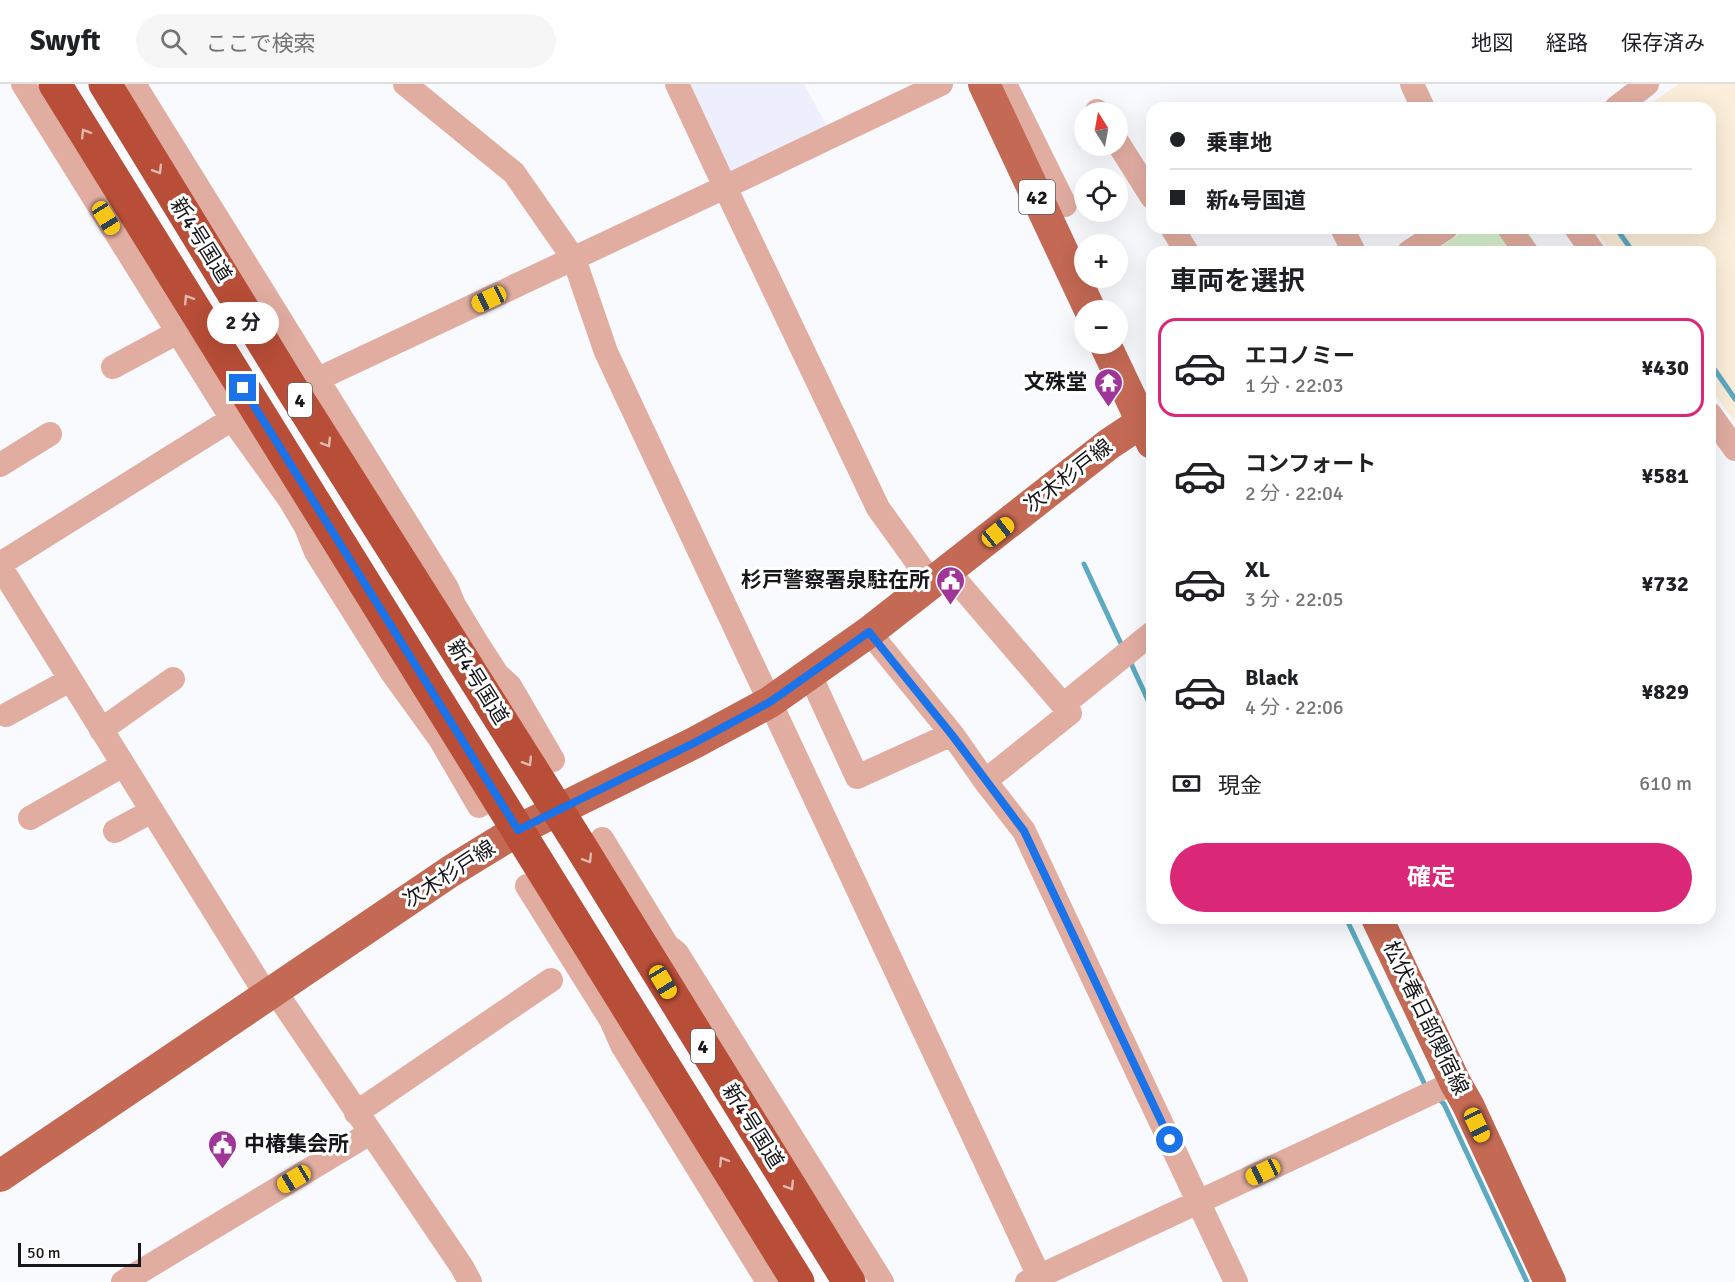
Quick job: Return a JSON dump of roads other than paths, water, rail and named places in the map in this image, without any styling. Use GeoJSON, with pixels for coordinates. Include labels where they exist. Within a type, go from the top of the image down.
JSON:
{"type":"FeatureCollection","features":[{"type":"Feature","properties":{"kind":"highway","name":"新4号国道"},"geometry":{"type":"LineString","coordinates":[[55,84],[296,493],[518,830],[607,993],[798,1282]]}},
{"type":"Feature","properties":{"kind":"highway","name":"新4号国道"},"geometry":{"type":"LineString","coordinates":[[105,84],[258,308],[557,810],[635,917],[849,1282]]}},
{"type":"Feature","properties":{"kind":"main road","name":"42"},"geometry":{"type":"LineString","coordinates":[[995,86],[1086,300]]}},
{"type":"Feature","properties":{"kind":"main road"},"geometry":{"type":"LineString","coordinates":[[1110,354],[1146,421]]}},
{"type":"Feature","properties":{"kind":"main road","name":"次木杉戸線"},"geometry":{"type":"LineString","coordinates":[[0,1176],[451,871],[518,830],[694,743],[770,702],[869,632],[1109,444],[1146,428]]}},
{"type":"Feature","properties":{"kind":"main road","name":"松伏春日部関宿線"},"geometry":{"type":"LineString","coordinates":[[1380,924],[1468,1105],[1550,1282]]}},
{"type":"Feature","properties":{"kind":"street"},"geometry":{"type":"LineString","coordinates":[[23,84],[232,419],[296,493],[316,552],[393,674],[440,740],[479,806]]}},
{"type":"Feature","properties":{"kind":"street"},"geometry":{"type":"LineString","coordinates":[[134,84],[258,308],[318,379],[447,588],[454,605],[477,643],[497,674],[510,686],[553,760]]}},
{"type":"Feature","properties":{"kind":"street"},"geometry":{"type":"LineString","coordinates":[[405,84],[514,172],[574,259],[606,352],[770,702],[1034,1279],[1455,1082]]}},
{"type":"Feature","properties":{"kind":"street"},"geometry":{"type":"LineString","coordinates":[[677,84],[878,508],[940,577],[1070,713],[984,780]]}},
{"type":"Feature","properties":{"kind":"street"},"geometry":{"type":"LineString","coordinates":[[318,379],[941,84]]}},
{"type":"Feature","properties":{"kind":"street"},"geometry":{"type":"LineString","coordinates":[[1412,84],[1420,102]]}},
{"type":"Feature","properties":{"kind":"street"},"geometry":{"type":"LineString","coordinates":[[1624,102],[1647,84]]}},
{"type":"Feature","properties":{"kind":"street"},"geometry":{"type":"LineString","coordinates":[[995,86],[1065,206]]}},
{"type":"Feature","properties":{"kind":"street"},"geometry":{"type":"LineString","coordinates":[[1126,156],[1146,187]]}},
{"type":"Feature","properties":{"kind":"street"},"geometry":{"type":"LineString","coordinates":[[1418,246],[1437,234]]}},
{"type":"Feature","properties":{"kind":"street"},"geometry":{"type":"LineString","coordinates":[[113,367],[178,332]]}},
{"type":"Feature","properties":{"kind":"street"},"geometry":{"type":"LineString","coordinates":[[232,419],[0,565],[152,811],[271,994],[370,1133],[470,1282]]}},
{"type":"Feature","properties":{"kind":"street"},"geometry":{"type":"LineString","coordinates":[[1716,422],[1735,449]]}},
{"type":"Feature","properties":{"kind":"street"},"geometry":{"type":"LineString","coordinates":[[0,465],[50,434]]}},
{"type":"Feature","properties":{"kind":"street"},"geometry":{"type":"LineString","coordinates":[[869,632],[952,735],[1024,831],[1236,1282]]}},
{"type":"Feature","properties":{"kind":"street"},"geometry":{"type":"LineString","coordinates":[[1063,705],[1146,638]]}},
{"type":"Feature","properties":{"kind":"street"},"geometry":{"type":"LineString","coordinates":[[810,675],[857,777],[952,735]]}},
{"type":"Feature","properties":{"kind":"street"},"geometry":{"type":"LineString","coordinates":[[101,730],[172,679]]}},
{"type":"Feature","properties":{"kind":"street"},"geometry":{"type":"LineString","coordinates":[[6,715],[70,680]]}},
{"type":"Feature","properties":{"kind":"street"},"geometry":{"type":"LineString","coordinates":[[30,818],[123,765]]}},
{"type":"Feature","properties":{"kind":"street"},"geometry":{"type":"LineString","coordinates":[[115,831],[152,811]]}},
{"type":"Feature","properties":{"kind":"street"},"geometry":{"type":"LineString","coordinates":[[602,839],[625,874],[635,917],[677,953],[882,1282]]}},
{"type":"Feature","properties":{"kind":"street"},"geometry":{"type":"LineString","coordinates":[[527,886],[607,993],[611,1020],[622,1046],[768,1282]]}},
{"type":"Feature","properties":{"kind":"street"},"geometry":{"type":"LineString","coordinates":[[356,1113],[551,980]]}},
{"type":"Feature","properties":{"kind":"street"},"geometry":{"type":"LineString","coordinates":[[123,1282],[370,1133]]}},
{"type":"Feature","properties":{"kind":"waterway"},"geometry":{"type":"LineString","coordinates":[[1620,234],[1629,246]]}},
{"type":"Feature","properties":{"kind":"waterway"},"geometry":{"type":"LineString","coordinates":[[1716,372],[1735,399]]}},
{"type":"Feature","properties":{"kind":"waterway"},"geometry":{"type":"LineString","coordinates":[[1084,564],[1123,648]]}},
{"type":"Feature","properties":{"kind":"waterway"},"geometry":{"type":"LineString","coordinates":[[1129,659],[1146,696]]}},
{"type":"Feature","properties":{"kind":"waterway"},"geometry":{"type":"LineString","coordinates":[[1349,924],[1426,1087]]}},
{"type":"Feature","properties":{"kind":"waterway"},"geometry":{"type":"LineString","coordinates":[[1438,1098],[1444,1104],[1527,1282]]}},
{"type":"Feature","properties":{"kind":"place","name":"文殊堂"},"geometry":{"type":"Point","coordinates":[1108,408]}},
{"type":"Feature","properties":{"kind":"place","name":"杉戸警察署泉駐在所"},"geometry":{"type":"Point","coordinates":[951,606]}},
{"type":"Feature","properties":{"kind":"place","name":"中椿集会所"},"geometry":{"type":"Point","coordinates":[223,1170]}}]}
